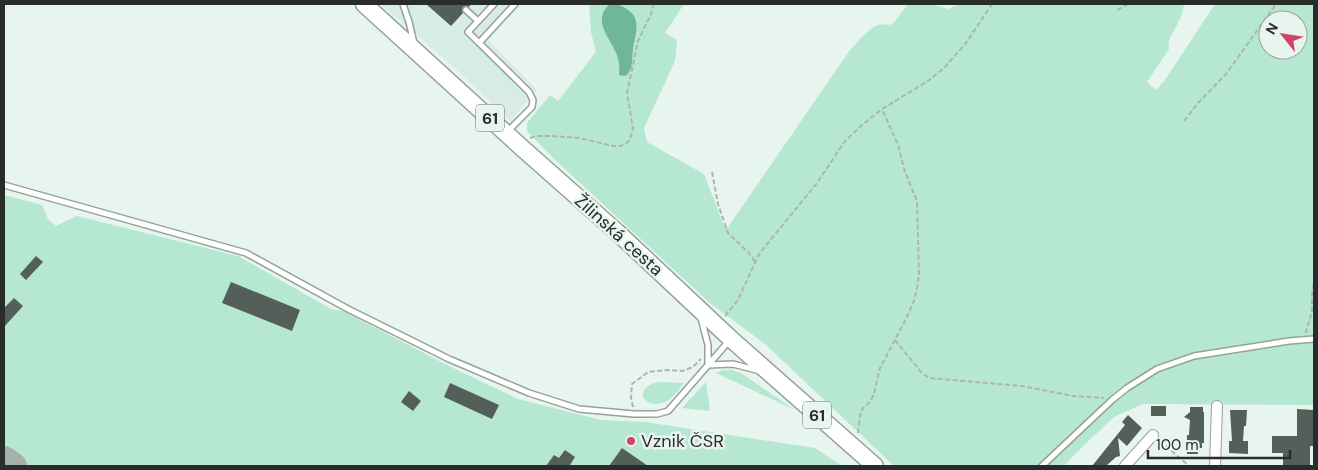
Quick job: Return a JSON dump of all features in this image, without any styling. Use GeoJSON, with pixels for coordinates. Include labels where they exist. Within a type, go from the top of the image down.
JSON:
{"type":"FeatureCollection","features":[{"type":"Feature","properties":{"kind":"main road","name":"Žilinská cesta"},"geometry":{"type":"LineString","coordinates":[[364,4],[617,232],[731,339],[875,466]]}},
{"type":"Feature","properties":{"kind":"street"},"geometry":{"type":"LineString","coordinates":[[1215,466],[1217,406]]}},
{"type":"Feature","properties":{"kind":"street"},"geometry":{"type":"LineString","coordinates":[[1125,466],[1153,435]]}},
{"type":"Feature","properties":{"kind":"lane"},"geometry":{"type":"LineString","coordinates":[[403,4],[415,51]]}},
{"type":"Feature","properties":{"kind":"lane"},"geometry":{"type":"LineString","coordinates":[[494,4],[468,32],[529,92],[533,100],[532,107],[506,133]]}},
{"type":"Feature","properties":{"kind":"lane"},"geometry":{"type":"LineString","coordinates":[[480,43],[515,4]]}},
{"type":"Feature","properties":{"kind":"lane"},"geometry":{"type":"LineString","coordinates":[[466,10],[478,21]]}},
{"type":"Feature","properties":{"kind":"lane"},"geometry":{"type":"LineString","coordinates":[[4,185],[246,253],[348,309],[449,359],[528,394],[579,409],[634,414],[657,414],[668,411],[731,339]]}},
{"type":"Feature","properties":{"kind":"lane"},"geometry":{"type":"LineString","coordinates":[[696,306],[708,345],[706,367]]}},
{"type":"Feature","properties":{"kind":"lane"},"geometry":{"type":"LineString","coordinates":[[1042,466],[1112,400],[1157,369],[1194,356],[1312,339]]}},
{"type":"Feature","properties":{"kind":"lane"},"geometry":{"type":"LineString","coordinates":[[706,367],[733,364],[772,375]]}},
{"type":"Feature","properties":{"kind":"path"},"geometry":{"type":"LineString","coordinates":[[521,147],[531,137],[536,136],[579,138],[613,146],[621,146],[628,142],[633,128],[628,93],[638,41],[652,14],[654,4]]}},
{"type":"Feature","properties":{"kind":"path"},"geometry":{"type":"LineString","coordinates":[[717,326],[738,300],[758,254],[825,172],[845,141],[882,109],[928,81],[946,67],[966,43],[992,4]]}},
{"type":"Feature","properties":{"kind":"path"},"geometry":{"type":"LineString","coordinates":[[1117,10],[1128,4]]}},
{"type":"Feature","properties":{"kind":"path"},"geometry":{"type":"LineString","coordinates":[[1184,121],[1198,103],[1226,74],[1276,4]]}},
{"type":"Feature","properties":{"kind":"path"},"geometry":{"type":"LineString","coordinates":[[852,445],[858,435],[860,415],[874,394],[880,368],[904,323],[918,288],[918,213],[915,194],[905,172],[898,145],[882,109]]}},
{"type":"Feature","properties":{"kind":"path"},"geometry":{"type":"LineString","coordinates":[[712,172],[718,204],[728,233],[755,262]]}},
{"type":"Feature","properties":{"kind":"path"},"geometry":{"type":"LineString","coordinates":[[1312,339],[1306,331],[1312,312],[1314,282]]}},
{"type":"Feature","properties":{"kind":"path"},"geometry":{"type":"LineString","coordinates":[[895,340],[921,372],[929,378],[1022,386],[1073,396],[1112,400]]}},
{"type":"Feature","properties":{"kind":"path"},"geometry":{"type":"LineString","coordinates":[[634,414],[631,398],[632,384],[648,372],[682,371],[693,367],[702,358],[706,367]]}},
{"type":"Feature","properties":{"kind":"path"},"geometry":{"type":"LineString","coordinates":[[1153,435],[1189,466]]}},
{"type":"Feature","properties":{"kind":"shaded area"},"geometry":{"type":"Polygon","coordinates":[[[381,4],[521,4],[488,40],[537,90],[510,121],[458,71],[381,4]]]}},
{"type":"Feature","properties":{"kind":"shaded area"},"geometry":{"type":"Polygon","coordinates":[[[589,4],[684,4],[665,33],[677,40],[675,61],[644,128],[647,142],[704,174],[724,226],[728,227],[850,50],[874,27],[879,24],[893,24],[908,4],[931,4],[948,9],[960,4],[1184,4],[1170,39],[1169,49],[1147,82],[1156,90],[1165,80],[1215,4],[1314,4],[1314,405],[1143,404],[1114,417],[1064,466],[894,466],[765,344],[710,303],[553,158],[527,131],[527,123],[550,95],[558,101],[596,52],[591,32],[589,4]]]}},
{"type":"Feature","properties":{"kind":"shaded area"},"geometry":{"type":"Polygon","coordinates":[[[610,4],[619,5],[628,10],[635,18],[636,33],[631,67],[625,76],[619,75],[617,55],[602,22],[602,16],[610,4]]]}},
{"type":"Feature","properties":{"kind":"shaded area"},"geometry":{"type":"Polygon","coordinates":[[[4,195],[42,205],[48,219],[56,226],[77,216],[238,256],[331,309],[343,311],[447,365],[518,399],[601,420],[645,422],[815,448],[842,466],[4,466],[4,195]]]}},
{"type":"Feature","properties":{"kind":"shaded area"},"geometry":{"type":"Polygon","coordinates":[[[723,370],[741,373],[795,410],[716,373],[723,370]]]}},
{"type":"Feature","properties":{"kind":"shaded area"},"geometry":{"type":"Polygon","coordinates":[[[658,382],[684,383],[667,401],[653,404],[644,399],[643,394],[644,390],[649,386],[658,382]]]}},
{"type":"Feature","properties":{"kind":"shaded area"},"geometry":{"type":"Polygon","coordinates":[[[706,382],[710,411],[682,408],[706,382]]]}},
{"type":"Feature","properties":{"kind":"building"},"geometry":{"type":"Polygon","coordinates":[[[426,4],[471,4],[469,7],[463,7],[463,13],[451,26],[426,4]]]}},
{"type":"Feature","properties":{"kind":"building"},"geometry":{"type":"Polygon","coordinates":[[[36,256],[43,262],[26,280],[20,274],[36,256]]]}},
{"type":"Feature","properties":{"kind":"building"},"geometry":{"type":"Polygon","coordinates":[[[231,282],[300,310],[292,331],[222,303],[231,282]]]}},
{"type":"Feature","properties":{"kind":"building"},"geometry":{"type":"Polygon","coordinates":[[[14,298],[23,306],[4,327],[4,308],[14,298]]]}},
{"type":"Feature","properties":{"kind":"building"},"geometry":{"type":"Polygon","coordinates":[[[450,383],[499,405],[492,419],[444,397],[450,383]]]}},
{"type":"Feature","properties":{"kind":"building"},"geometry":{"type":"Polygon","coordinates":[[[409,391],[421,401],[413,411],[401,402],[409,391]]]}},
{"type":"Feature","properties":{"kind":"building"},"geometry":{"type":"Polygon","coordinates":[[[1151,406],[1166,406],[1166,416],[1151,416],[1151,406]]]}},
{"type":"Feature","properties":{"kind":"building"},"geometry":{"type":"Polygon","coordinates":[[[1190,407],[1203,407],[1204,412],[1204,443],[1202,443],[1202,448],[1197,448],[1198,454],[1187,454],[1187,435],[1189,435],[1190,420],[1184,417],[1190,412],[1190,407]]]}},
{"type":"Feature","properties":{"kind":"building"},"geometry":{"type":"Polygon","coordinates":[[[1297,409],[1314,410],[1314,446],[1310,446],[1310,466],[1283,466],[1283,453],[1272,453],[1272,436],[1297,436],[1297,409]]]}},
{"type":"Feature","properties":{"kind":"building"},"geometry":{"type":"Polygon","coordinates":[[[1230,410],[1247,410],[1243,441],[1248,441],[1248,454],[1229,453],[1229,441],[1232,441],[1230,410]]]}},
{"type":"Feature","properties":{"kind":"building"},"geometry":{"type":"Polygon","coordinates":[[[1128,415],[1142,428],[1127,446],[1118,438],[1120,456],[1116,457],[1106,466],[1092,466],[1125,425],[1122,422],[1128,415]]]}},
{"type":"Feature","properties":{"kind":"building"},"geometry":{"type":"Polygon","coordinates":[[[622,448],[648,466],[609,466],[622,448]]]}},
{"type":"Feature","properties":{"kind":"building"},"geometry":{"type":"Polygon","coordinates":[[[565,450],[575,457],[571,466],[546,466],[554,455],[559,458],[565,450]]]}},
{"type":"Feature","properties":{"kind":"taxiway"},"geometry":{"type":"LineString","coordinates":[[4,459],[14,466]]}},
{"type":"Feature","properties":{"kind":"place","name":"Vznik ČSR"},"geometry":{"type":"Point","coordinates":[631,441]}}]}
